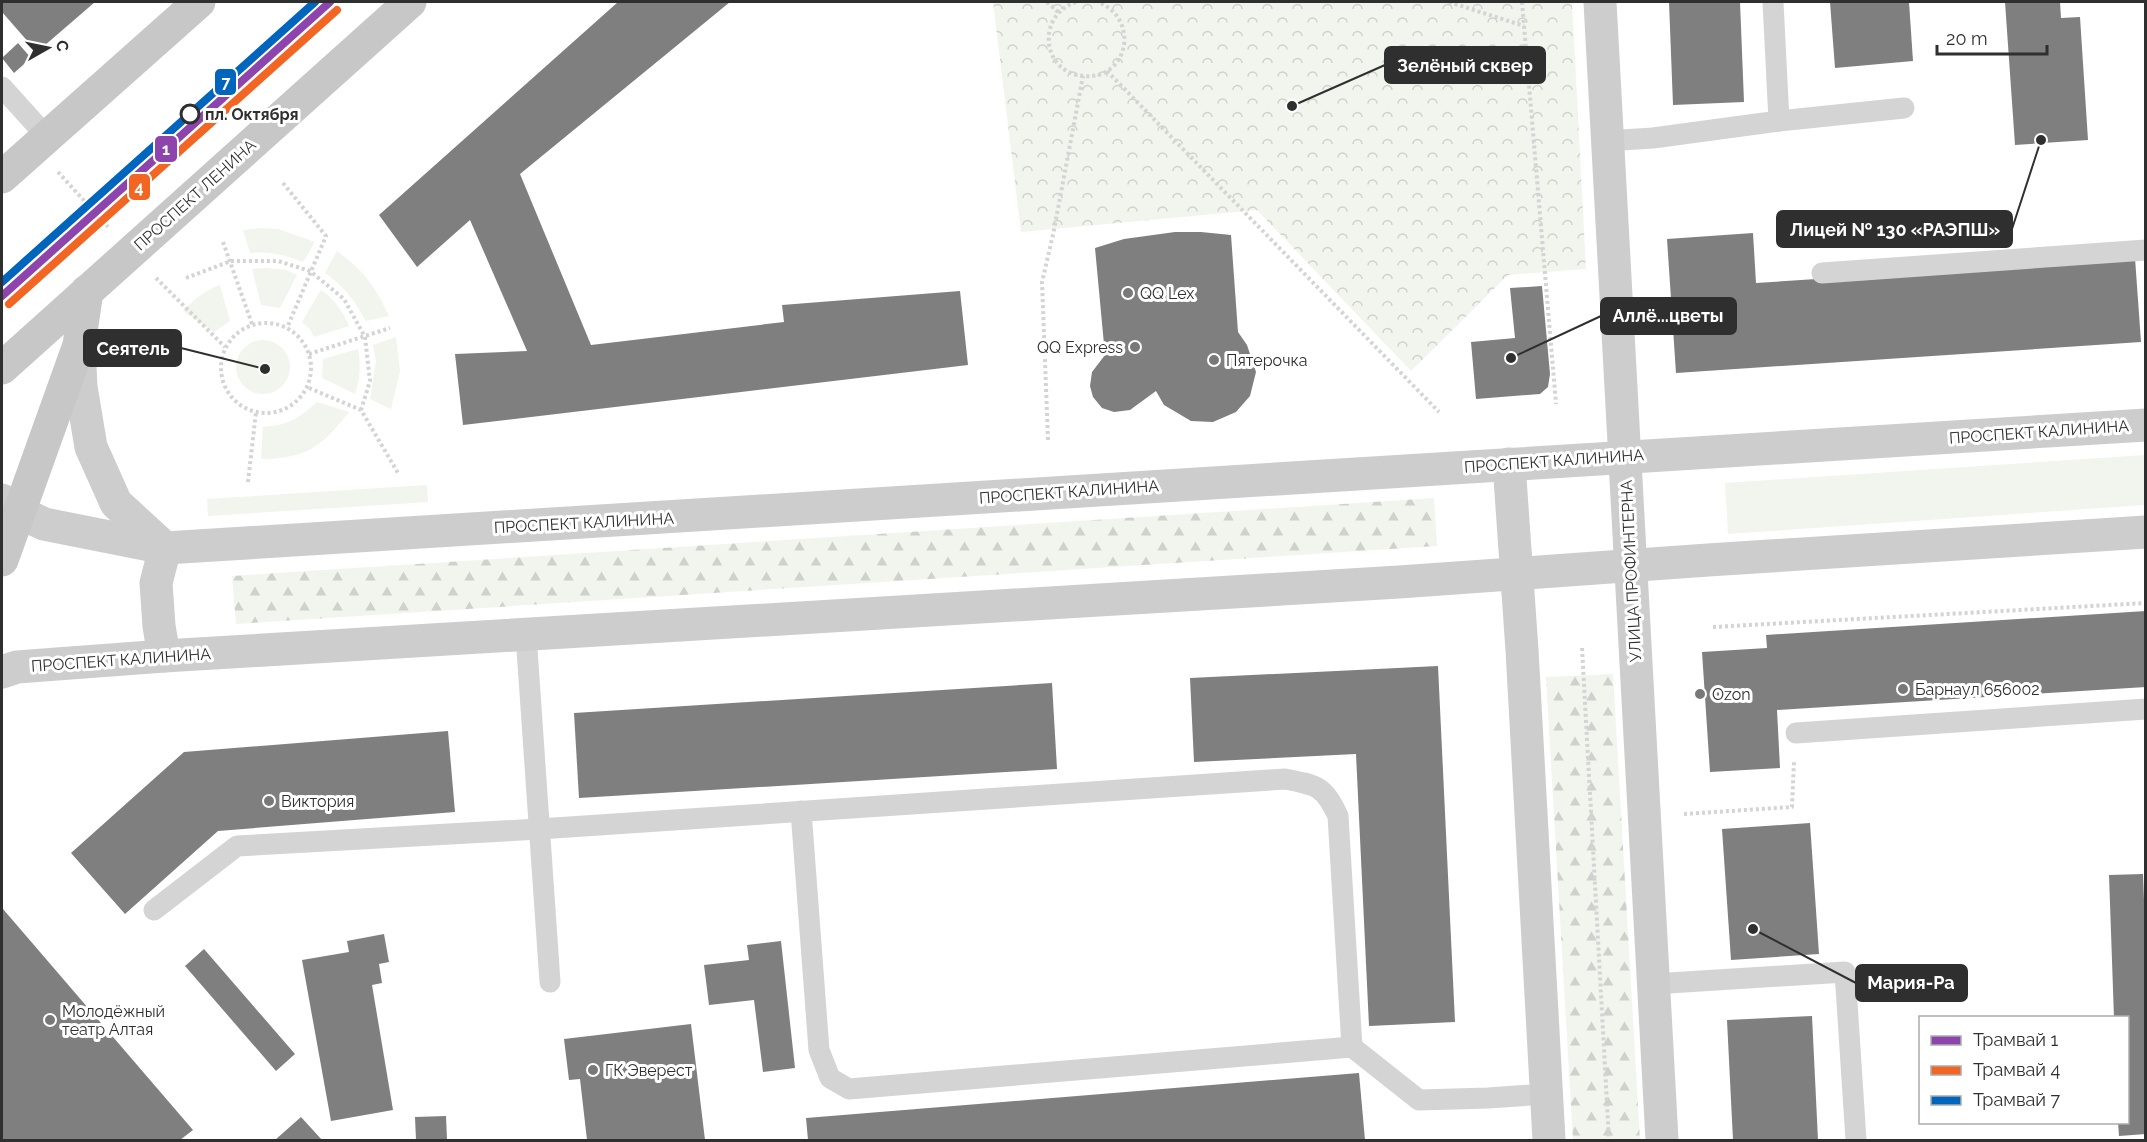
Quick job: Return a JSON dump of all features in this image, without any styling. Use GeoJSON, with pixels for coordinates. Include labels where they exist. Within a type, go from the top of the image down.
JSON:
{"type":"FeatureCollection","features":[{"type":"Feature","properties":{"kind":"main road"},"geometry":{"type":"LineString","coordinates":[[2,177],[200,2]]}},
{"type":"Feature","properties":{"kind":"main road","name":"ПРОСПЕКТ ЛЕНИНА"},"geometry":{"type":"LineString","coordinates":[[2,368],[411,2]]}},
{"type":"Feature","properties":{"kind":"main road","name":"УЛИЦА ПРОФИНТЕРНА"},"geometry":{"type":"LineString","coordinates":[[1600,2],[1662,1140]]}},
{"type":"Feature","properties":{"kind":"main road"},"geometry":{"type":"LineString","coordinates":[[87,291],[79,345],[81,387],[91,447],[116,503],[165,548],[156,583],[164,656]]}},
{"type":"Feature","properties":{"kind":"main road"},"geometry":{"type":"LineString","coordinates":[[2,560],[10,506],[79,345]]}},
{"type":"Feature","properties":{"kind":"main road","name":"ПРОСПЕКТ КАЛИНИНА"},"geometry":{"type":"LineString","coordinates":[[10,506],[44,524],[165,548],[2145,425]]}},
{"type":"Feature","properties":{"kind":"main road"},"geometry":{"type":"LineString","coordinates":[[1509,464],[1523,662],[1549,1140]]}},
{"type":"Feature","properties":{"kind":"main road","name":"ПРОСПЕКТ КАЛИНИНА"},"geometry":{"type":"LineString","coordinates":[[2,672],[17,667],[164,656],[1352,585],[2145,532]]}},
{"type":"Feature","properties":{"kind":"lane"},"geometry":{"type":"LineString","coordinates":[[1773,2],[1779,121]]}},
{"type":"Feature","properties":{"kind":"lane"},"geometry":{"type":"LineString","coordinates":[[2,87],[41,142]]}},
{"type":"Feature","properties":{"kind":"lane"},"geometry":{"type":"LineString","coordinates":[[1606,141],[1653,138],[1779,121],[1904,108]]}},
{"type":"Feature","properties":{"kind":"lane"},"geometry":{"type":"LineString","coordinates":[[1822,273],[2145,250]]}},
{"type":"Feature","properties":{"kind":"lane"},"geometry":{"type":"LineString","coordinates":[[526,635],[550,982]]}},
{"type":"Feature","properties":{"kind":"lane"},"geometry":{"type":"LineString","coordinates":[[1796,733],[2145,708]]}},
{"type":"Feature","properties":{"kind":"lane"},"geometry":{"type":"LineString","coordinates":[[154,910],[237,846],[539,829],[1285,779],[1312,784],[1328,796],[1338,816],[1352,1047]]}},
{"type":"Feature","properties":{"kind":"lane"},"geometry":{"type":"LineString","coordinates":[[801,811],[819,1050],[830,1078],[849,1089],[1352,1047],[1419,1100],[1546,1094]]}},
{"type":"Feature","properties":{"kind":"lane"},"geometry":{"type":"LineString","coordinates":[[1653,984],[1845,972],[1856,1140]]}},
{"type":"Feature","properties":{"kind":"path"},"geometry":{"type":"LineString","coordinates":[[1047,2],[1058,12]]}},
{"type":"Feature","properties":{"kind":"path"},"geometry":{"type":"LineString","coordinates":[[1076,2],[1058,12],[1051,23],[1048,35],[1049,47],[1054,58],[1062,67],[1072,74],[1083,76],[1095,76],[1107,71],[1116,64],[1123,52],[1124,26],[1117,14],[1107,5],[1098,2]]}},
{"type":"Feature","properties":{"kind":"path"},"geometry":{"type":"LineString","coordinates":[[1449,2],[1524,26]]}},
{"type":"Feature","properties":{"kind":"path"},"geometry":{"type":"LineString","coordinates":[[1522,2],[1556,404]]}},
{"type":"Feature","properties":{"kind":"path"},"geometry":{"type":"LineString","coordinates":[[1107,71],[1439,412]]}},
{"type":"Feature","properties":{"kind":"path"},"geometry":{"type":"LineString","coordinates":[[1048,440],[1041,282],[1053,235],[1083,76]]}},
{"type":"Feature","properties":{"kind":"path"},"geometry":{"type":"LineString","coordinates":[[41,142],[132,252],[225,347]]}},
{"type":"Feature","properties":{"kind":"path"},"geometry":{"type":"LineString","coordinates":[[284,183],[326,236],[287,328]]}},
{"type":"Feature","properties":{"kind":"path"},"geometry":{"type":"LineString","coordinates":[[223,242],[252,324]]}},
{"type":"Feature","properties":{"kind":"path"},"geometry":{"type":"LineString","coordinates":[[186,278],[231,261],[278,261],[310,271],[344,298],[365,337],[370,381],[361,410]]}},
{"type":"Feature","properties":{"kind":"path"},"geometry":{"type":"LineString","coordinates":[[270,322],[287,328],[301,339],[309,354],[313,370],[309,388],[295,404],[279,412],[256,412],[244,409],[230,398],[221,382],[220,364],[225,347],[236,333],[252,324],[270,322]]}},
{"type":"Feature","properties":{"kind":"path"},"geometry":{"type":"LineString","coordinates":[[309,354],[390,328]]}},
{"type":"Feature","properties":{"kind":"path"},"geometry":{"type":"LineString","coordinates":[[309,388],[361,410],[398,473]]}},
{"type":"Feature","properties":{"kind":"path"},"geometry":{"type":"LineString","coordinates":[[248,482],[256,412]]}},
{"type":"Feature","properties":{"kind":"path"},"geometry":{"type":"LineString","coordinates":[[1713,627],[2145,603]]}},
{"type":"Feature","properties":{"kind":"path"},"geometry":{"type":"LineString","coordinates":[[1582,648],[1609,1140]]}},
{"type":"Feature","properties":{"kind":"path"},"geometry":{"type":"LineString","coordinates":[[1683,814],[1792,807],[1796,733]]}},
{"type":"Feature","properties":{"kind":"green space"},"geometry":{"type":"Polygon","coordinates":[[[993,2],[1572,2],[1586,269],[1508,275],[1411,371],[1257,210],[1021,232],[993,2]]]}},
{"type":"Feature","properties":{"kind":"green space"},"geometry":{"type":"Polygon","coordinates":[[[278,229],[315,242],[303,262],[277,254],[250,253],[243,230],[278,229]]]}},
{"type":"Feature","properties":{"kind":"green space"},"geometry":{"type":"Polygon","coordinates":[[[337,251],[368,280],[389,316],[366,321],[348,294],[325,273],[337,251]]]}},
{"type":"Feature","properties":{"kind":"green space"},"geometry":{"type":"Polygon","coordinates":[[[252,269],[286,270],[297,275],[280,308],[261,305],[252,269]]]}},
{"type":"Feature","properties":{"kind":"green space"},"geometry":{"type":"Polygon","coordinates":[[[220,285],[230,321],[214,332],[183,311],[200,296],[220,285]]]}},
{"type":"Feature","properties":{"kind":"green space"},"geometry":{"type":"Polygon","coordinates":[[[321,290],[338,306],[349,326],[314,337],[310,329],[302,322],[321,290]]]}},
{"type":"Feature","properties":{"kind":"green space"},"geometry":{"type":"Polygon","coordinates":[[[396,337],[400,371],[391,409],[370,399],[376,361],[373,345],[396,337]]]}},
{"type":"Feature","properties":{"kind":"green space"},"geometry":{"type":"Polygon","coordinates":[[[258,340],[268,340],[278,344],[286,352],[290,367],[286,382],[278,390],[268,394],[258,394],[248,390],[240,382],[236,372],[236,362],[240,352],[248,344],[258,340]]]}},
{"type":"Feature","properties":{"kind":"green space"},"geometry":{"type":"Polygon","coordinates":[[[358,349],[360,372],[355,394],[322,378],[323,359],[358,349]]]}},
{"type":"Feature","properties":{"kind":"green space"},"geometry":{"type":"Polygon","coordinates":[[[317,402],[349,412],[321,442],[311,449],[290,456],[261,459],[263,427],[280,425],[293,420],[317,402]]]}},
{"type":"Feature","properties":{"kind":"green space"},"geometry":{"type":"Polygon","coordinates":[[[2145,455],[2145,505],[1728,534],[1725,483],[2145,455]]]}},
{"type":"Feature","properties":{"kind":"green space"},"geometry":{"type":"Polygon","coordinates":[[[427,485],[428,502],[208,516],[207,499],[427,485]]]}},
{"type":"Feature","properties":{"kind":"green space"},"geometry":{"type":"Polygon","coordinates":[[[1434,498],[1437,546],[236,624],[232,576],[1434,498]]]}},
{"type":"Feature","properties":{"kind":"green space"},"geometry":{"type":"Polygon","coordinates":[[[1613,674],[1640,1140],[1573,1140],[1546,677],[1613,674]]]}},
{"type":"Feature","properties":{"kind":"building"},"geometry":{"type":"Polygon","coordinates":[[[2,2],[95,2],[37,52],[2,12],[2,2]]]}},
{"type":"Feature","properties":{"kind":"building"},"geometry":{"type":"Polygon","coordinates":[[[618,2],[730,2],[520,174],[591,345],[784,322],[782,305],[960,291],[968,365],[463,425],[455,354],[527,351],[470,220],[417,267],[379,215],[618,2]]]}},
{"type":"Feature","properties":{"kind":"building"},"geometry":{"type":"Polygon","coordinates":[[[1669,2],[1740,2],[1744,102],[1673,105],[1669,2]]]}},
{"type":"Feature","properties":{"kind":"building"},"geometry":{"type":"Polygon","coordinates":[[[1830,2],[1909,2],[1913,61],[1835,68],[1830,2]]]}},
{"type":"Feature","properties":{"kind":"building"},"geometry":{"type":"Polygon","coordinates":[[[2005,2],[2060,2],[2061,18],[2080,17],[2088,140],[2015,145],[2005,2]]]}},
{"type":"Feature","properties":{"kind":"building"},"geometry":{"type":"Polygon","coordinates":[[[18,43],[31,58],[14,73],[2,58],[18,43]]]}},
{"type":"Feature","properties":{"kind":"building"},"geometry":{"type":"Polygon","coordinates":[[[1175,232],[1231,235],[1238,332],[1247,345],[1256,372],[1250,396],[1236,412],[1213,422],[1191,421],[1164,405],[1156,391],[1130,410],[1114,412],[1102,408],[1093,397],[1090,386],[1092,372],[1105,355],[1095,248],[1124,239],[1175,232]]]}},
{"type":"Feature","properties":{"kind":"building"},"geometry":{"type":"Polygon","coordinates":[[[1753,233],[1756,283],[2135,258],[2141,342],[1676,373],[1667,239],[1753,233]]]}},
{"type":"Feature","properties":{"kind":"building"},"geometry":{"type":"Polygon","coordinates":[[[1542,286],[1550,374],[1548,387],[1540,394],[1476,399],[1471,342],[1515,338],[1510,288],[1542,286]]]}},
{"type":"Feature","properties":{"kind":"building"},"geometry":{"type":"Polygon","coordinates":[[[2146,611],[2146,687],[1777,710],[1780,768],[1710,772],[1702,652],[1767,648],[1766,635],[2146,611]]]}},
{"type":"Feature","properties":{"kind":"building"},"geometry":{"type":"Polygon","coordinates":[[[1438,666],[1455,1022],[1369,1026],[1356,754],[1194,762],[1190,678],[1438,666]]]}},
{"type":"Feature","properties":{"kind":"building"},"geometry":{"type":"Polygon","coordinates":[[[1052,683],[1057,769],[579,798],[574,713],[1052,683]]]}},
{"type":"Feature","properties":{"kind":"building"},"geometry":{"type":"Polygon","coordinates":[[[448,731],[455,812],[218,831],[125,914],[71,853],[184,752],[448,731]]]}},
{"type":"Feature","properties":{"kind":"building"},"geometry":{"type":"Polygon","coordinates":[[[1810,823],[1819,954],[1731,960],[1722,829],[1810,823]]]}},
{"type":"Feature","properties":{"kind":"building"},"geometry":{"type":"Polygon","coordinates":[[[2143,874],[2146,952],[2146,1134],[2119,1136],[2118,1124],[2129,1124],[2129,1016],[2114,1016],[2109,875],[2143,874]]]}},
{"type":"Feature","properties":{"kind":"building","name":"Молодёжный театр Алтая"},"geometry":{"type":"Polygon","coordinates":[[[3,909],[193,1130],[180,1140],[2,1140],[3,909]]]}},
{"type":"Feature","properties":{"kind":"building"},"geometry":{"type":"Polygon","coordinates":[[[384,934],[389,962],[379,964],[382,983],[372,985],[393,1110],[331,1121],[302,960],[349,952],[347,941],[384,934]]]}},
{"type":"Feature","properties":{"kind":"building"},"geometry":{"type":"Polygon","coordinates":[[[781,941],[795,1068],[763,1072],[754,1000],[709,1005],[704,965],[749,960],[747,945],[781,941]]]}},
{"type":"Feature","properties":{"kind":"building"},"geometry":{"type":"Polygon","coordinates":[[[204,949],[295,1054],[276,1071],[185,966],[204,949]]]}},
{"type":"Feature","properties":{"kind":"building"},"geometry":{"type":"Polygon","coordinates":[[[1812,1016],[1818,1140],[1733,1140],[1727,1020],[1812,1016]]]}},
{"type":"Feature","properties":{"kind":"building"},"geometry":{"type":"Polygon","coordinates":[[[691,1024],[705,1140],[587,1140],[580,1079],[569,1080],[564,1039],[691,1024]]]}},
{"type":"Feature","properties":{"kind":"building"},"geometry":{"type":"Polygon","coordinates":[[[1359,1073],[1365,1140],[808,1140],[806,1118],[1359,1073]]]}},
{"type":"Feature","properties":{"kind":"building"},"geometry":{"type":"Polygon","coordinates":[[[446,1116],[447,1140],[416,1140],[415,1117],[446,1116]]]}},
{"type":"Feature","properties":{"kind":"building"},"geometry":{"type":"Polygon","coordinates":[[[301,1117],[322,1140],[275,1140],[301,1117]]]}},
{"type":"Feature","properties":{"kind":"tram line","name":"7"},"geometry":{"type":"LineString","coordinates":[[2,282],[315,2]]}},
{"type":"Feature","properties":{"kind":"tram line","name":"1"},"geometry":{"type":"LineString","coordinates":[[2,296],[330,2]]}},
{"type":"Feature","properties":{"kind":"tram line","name":"4"},"geometry":{"type":"LineString","coordinates":[[9,304],[337,10]]}},
{"type":"Feature","properties":{"kind":"place","name":"Зелёный сквер"},"geometry":{"type":"Point","coordinates":[1292,106]}},
{"type":"Feature","properties":{"kind":"place","name":"пл. Октября"},"geometry":{"type":"Point","coordinates":[190,114]}},
{"type":"Feature","properties":{"kind":"place","name":"Лицей № 130 «РАЭПШ»"},"geometry":{"type":"Point","coordinates":[2041,140]}},
{"type":"Feature","properties":{"kind":"place","name":"QQ Lex"},"geometry":{"type":"Point","coordinates":[1128,293]}},
{"type":"Feature","properties":{"kind":"place","name":"QQ Express"},"geometry":{"type":"Point","coordinates":[1135,347]}},
{"type":"Feature","properties":{"kind":"place","name":"Аллё...цветы"},"geometry":{"type":"Point","coordinates":[1511,358]}},
{"type":"Feature","properties":{"kind":"place","name":"Пятерочка"},"geometry":{"type":"Point","coordinates":[1214,360]}},
{"type":"Feature","properties":{"kind":"place","name":"Сеятель"},"geometry":{"type":"Point","coordinates":[265,369]}},
{"type":"Feature","properties":{"kind":"place","name":"Барнаул 656002"},"geometry":{"type":"Point","coordinates":[1903,689]}},
{"type":"Feature","properties":{"kind":"place","name":"Ozon"},"geometry":{"type":"Point","coordinates":[1700,694]}},
{"type":"Feature","properties":{"kind":"place","name":"Виктория"},"geometry":{"type":"Point","coordinates":[269,801]}},
{"type":"Feature","properties":{"kind":"place","name":"Мария-Ра"},"geometry":{"type":"Point","coordinates":[1753,929]}},
{"type":"Feature","properties":{"kind":"place","name":"Молодёжный театр Алтая"},"geometry":{"type":"Point","coordinates":[50,1020]}},
{"type":"Feature","properties":{"kind":"place","name":"ГК Эверест"},"geometry":{"type":"Point","coordinates":[593,1070]}}]}
